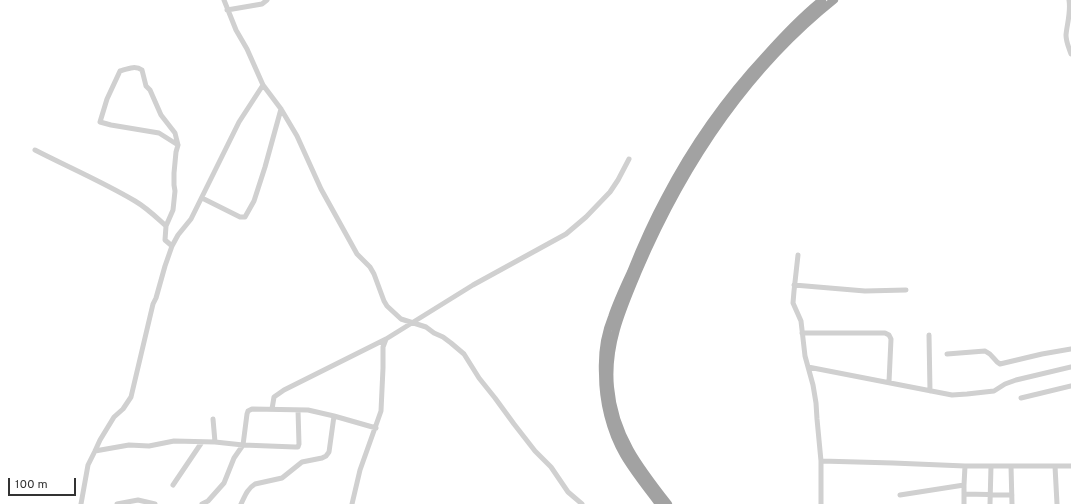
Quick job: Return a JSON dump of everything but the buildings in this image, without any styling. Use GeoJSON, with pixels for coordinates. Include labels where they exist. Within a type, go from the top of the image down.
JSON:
{"type":"FeatureCollection","features":[{"type":"Feature","properties":{"kind":"highway"},"geometry":{"type":"LineString","coordinates":[[659,504],[624,454],[612,428],[605,401],[603,373],[605,345],[611,318],[651,225],[665,197],[693,149],[717,114],[747,75],[780,39],[822,0]]}},
{"type":"Feature","properties":{"kind":"highway"},"geometry":{"type":"LineString","coordinates":[[668,504],[633,456],[620,431],[615,413],[611,397],[609,372],[612,344],[618,321],[660,221],[709,136],[738,97],[769,60],[803,26],[834,0]]}},
{"type":"Feature","properties":{"kind":"street"},"geometry":{"type":"LineString","coordinates":[[224,0],[236,30],[247,49],[263,85],[281,109],[297,136],[321,189],[345,234],[357,254],[370,267],[374,274],[384,301],[401,319],[426,327],[447,340],[464,354],[479,378],[535,451],[551,467],[568,492],[582,504]]}},
{"type":"Feature","properties":{"kind":"street"},"geometry":{"type":"LineString","coordinates":[[227,10],[262,4],[266,0]]}},
{"type":"Feature","properties":{"kind":"street"},"geometry":{"type":"LineString","coordinates":[[1070,0],[1070,13],[1066,40],[1071,54]]}},
{"type":"Feature","properties":{"kind":"street"},"geometry":{"type":"LineString","coordinates":[[172,246],[165,240],[166,226],[172,210],[175,191],[174,179],[178,145],[175,133],[161,115],[150,90],[146,86],[142,70],[138,67],[127,68],[120,72],[107,99],[100,122],[160,133],[178,145]]}},
{"type":"Feature","properties":{"kind":"street"},"geometry":{"type":"LineString","coordinates":[[81,504],[88,465],[100,440],[114,417],[123,409],[131,397],[153,304],[172,246],[178,235],[191,219],[239,122],[263,85]]}},
{"type":"Feature","properties":{"kind":"street"},"geometry":{"type":"LineString","coordinates":[[202,198],[240,217],[245,217],[254,201],[281,109]]}},
{"type":"Feature","properties":{"kind":"street"},"geometry":{"type":"LineString","coordinates":[[35,150],[136,201],[153,213],[166,226]]}},
{"type":"Feature","properties":{"kind":"street"},"geometry":{"type":"LineString","coordinates":[[272,409],[274,397],[284,390],[386,339],[494,273],[566,234],[586,217],[610,192],[630,159]]}},
{"type":"Feature","properties":{"kind":"street"},"geometry":{"type":"LineString","coordinates":[[798,255],[793,303],[800,317],[808,367],[816,403],[821,461],[821,504]]}},
{"type":"Feature","properties":{"kind":"street"},"geometry":{"type":"LineString","coordinates":[[794,285],[865,291],[906,290]]}},
{"type":"Feature","properties":{"kind":"street"},"geometry":{"type":"LineString","coordinates":[[802,333],[885,333],[891,339],[889,382]]}},
{"type":"Feature","properties":{"kind":"street"},"geometry":{"type":"LineString","coordinates":[[929,335],[930,391]]}},
{"type":"Feature","properties":{"kind":"street"},"geometry":{"type":"LineString","coordinates":[[352,504],[360,470],[381,411],[383,347],[386,339]]}},
{"type":"Feature","properties":{"kind":"street"},"geometry":{"type":"LineString","coordinates":[[948,354],[985,351],[993,356],[996,362],[1000,364],[1071,349]]}},
{"type":"Feature","properties":{"kind":"street"},"geometry":{"type":"LineString","coordinates":[[808,367],[952,395],[994,392],[1005,384],[1016,380],[1071,367]]}},
{"type":"Feature","properties":{"kind":"street"},"geometry":{"type":"LineString","coordinates":[[1021,398],[1071,386]]}},
{"type":"Feature","properties":{"kind":"street"},"geometry":{"type":"LineString","coordinates":[[202,504],[208,501],[224,483],[234,458],[243,445],[248,411],[252,409],[308,410],[376,428]]}},
{"type":"Feature","properties":{"kind":"street"},"geometry":{"type":"LineString","coordinates":[[96,451],[129,445],[149,446],[174,441],[296,447],[299,444],[298,410]]}},
{"type":"Feature","properties":{"kind":"street"},"geometry":{"type":"LineString","coordinates":[[242,504],[251,486],[282,478],[302,462],[326,456],[329,452],[334,416]]}},
{"type":"Feature","properties":{"kind":"street"},"geometry":{"type":"LineString","coordinates":[[213,419],[215,442]]}},
{"type":"Feature","properties":{"kind":"street"},"geometry":{"type":"LineString","coordinates":[[173,485],[202,442]]}},
{"type":"Feature","properties":{"kind":"street"},"geometry":{"type":"LineString","coordinates":[[821,461],[893,462],[965,466],[1071,466]]}},
{"type":"Feature","properties":{"kind":"street"},"geometry":{"type":"LineString","coordinates":[[964,504],[965,466]]}},
{"type":"Feature","properties":{"kind":"street"},"geometry":{"type":"LineString","coordinates":[[990,504],[992,466]]}},
{"type":"Feature","properties":{"kind":"street"},"geometry":{"type":"LineString","coordinates":[[1011,466],[1012,504]]}},
{"type":"Feature","properties":{"kind":"street"},"geometry":{"type":"LineString","coordinates":[[1055,466],[1057,504]]}},
{"type":"Feature","properties":{"kind":"street"},"geometry":{"type":"LineString","coordinates":[[900,495],[964,485]]}},
{"type":"Feature","properties":{"kind":"street"},"geometry":{"type":"LineString","coordinates":[[964,494],[1012,495]]}},
{"type":"Feature","properties":{"kind":"street"},"geometry":{"type":"LineString","coordinates":[[117,504],[138,500],[155,504]]}}]}
